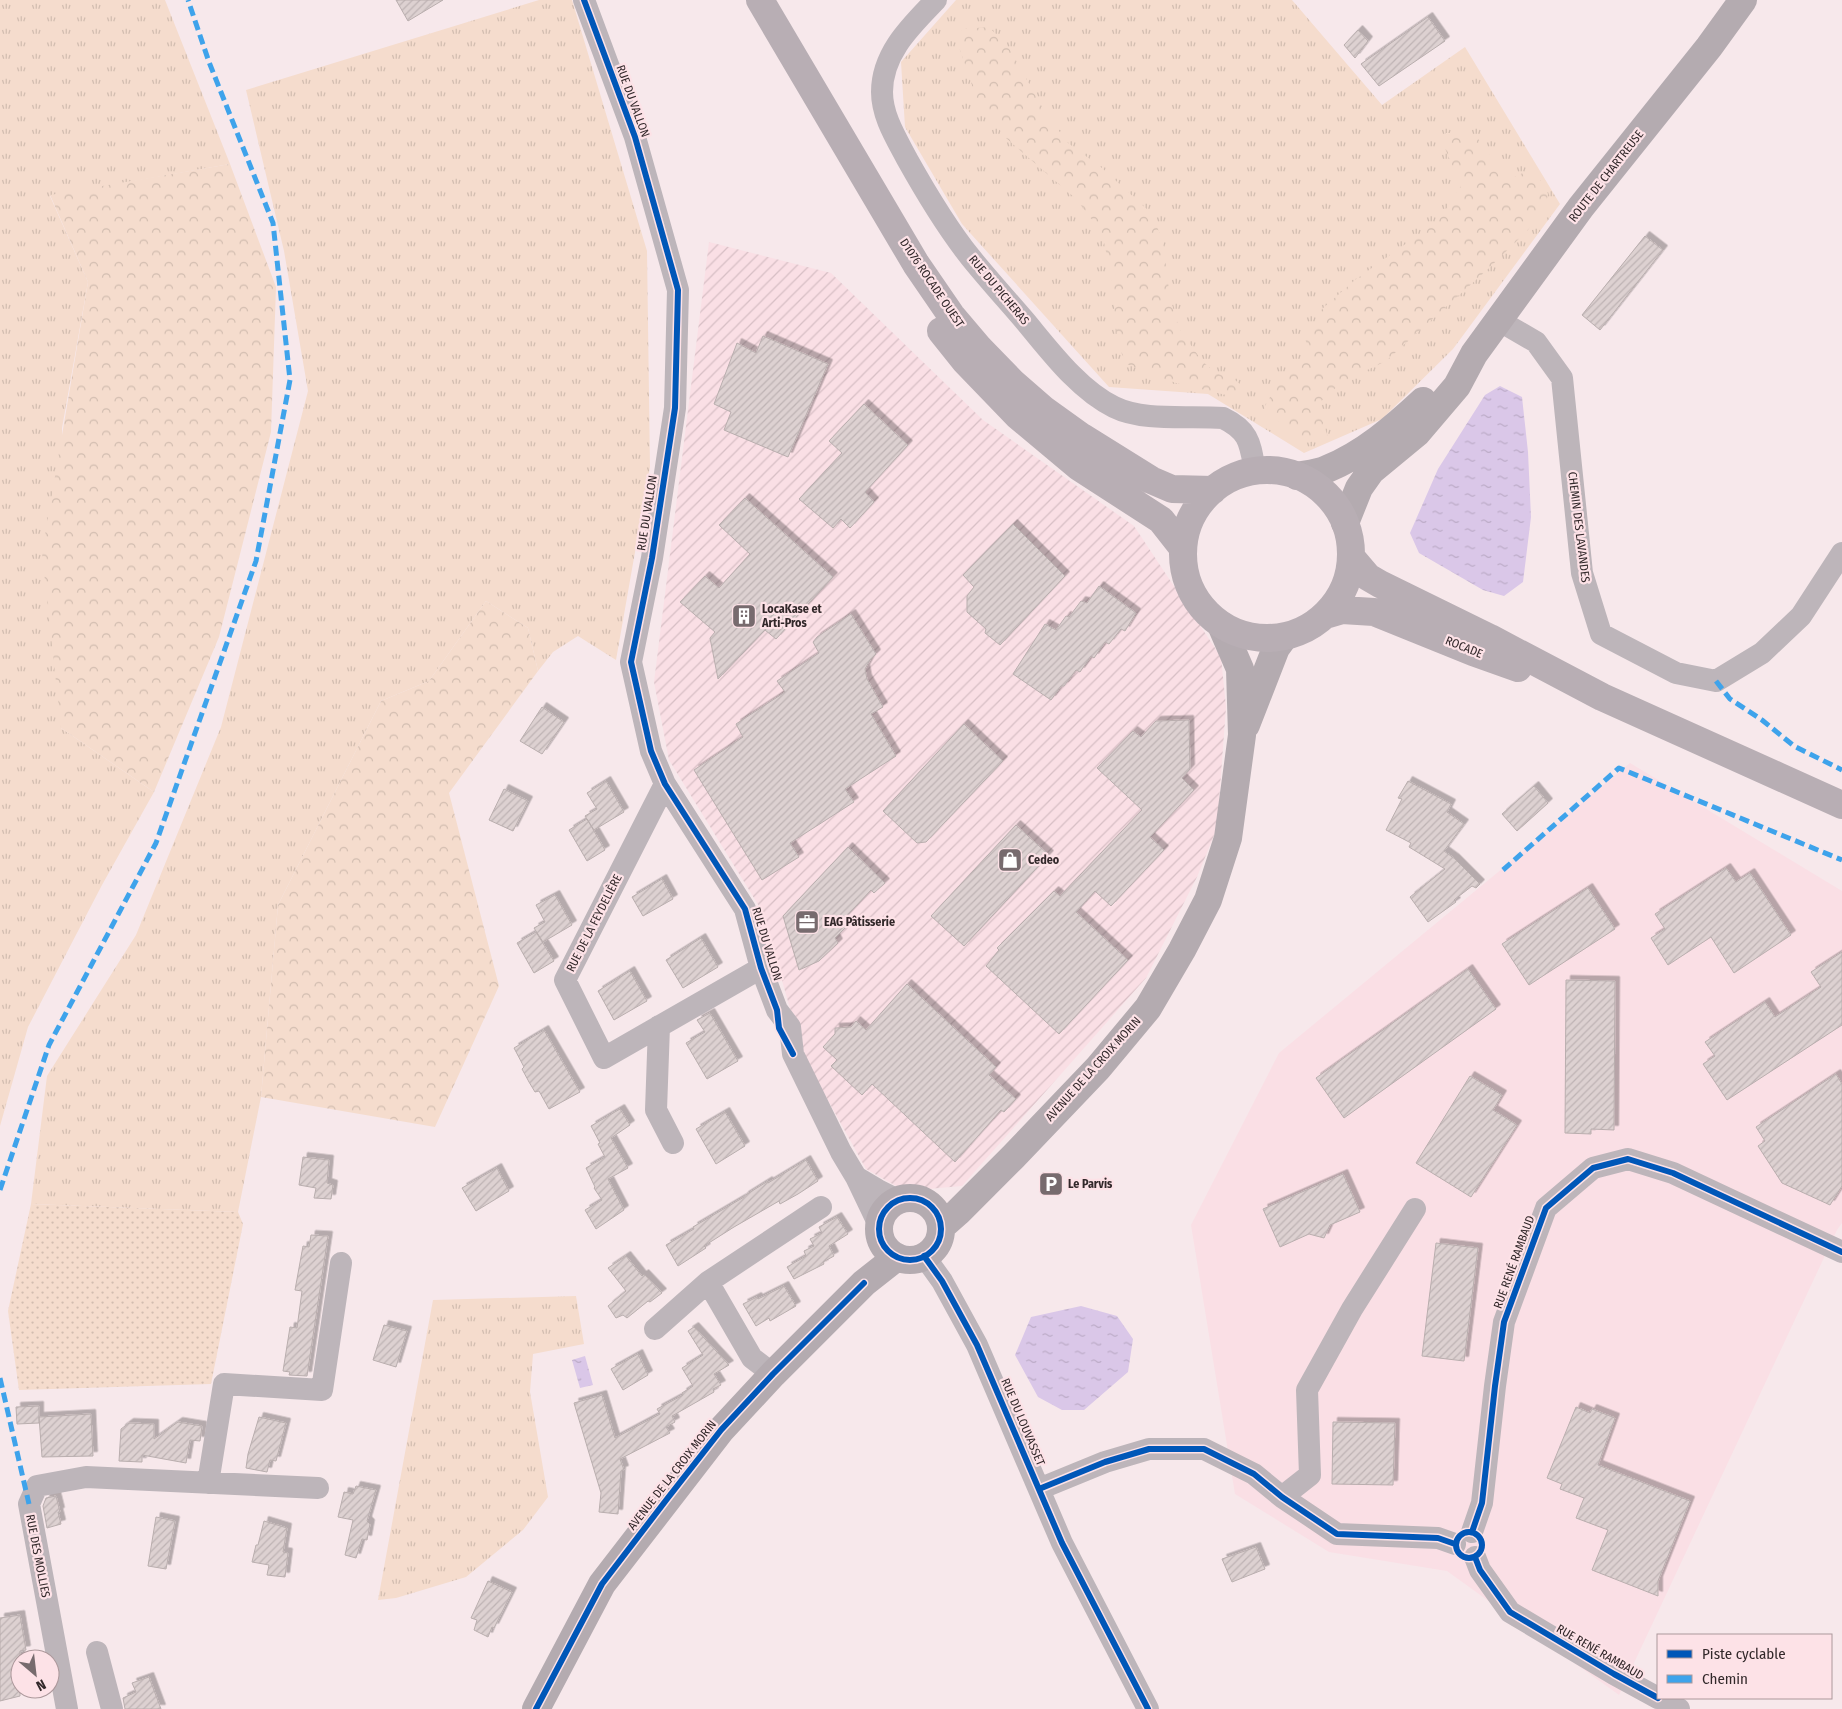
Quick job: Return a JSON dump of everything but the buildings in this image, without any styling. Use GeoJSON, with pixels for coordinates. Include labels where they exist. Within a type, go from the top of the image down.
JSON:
{"type":"FeatureCollection","features":[{"type":"Feature","properties":{"kind":"main road","name":"ROUTE DE CHARTREUSE"},"geometry":{"type":"LineString","coordinates":[[1345,523],[1359,488],[1371,471],[1417,432],[1457,386],[1474,354],[1581,207],[1709,46],[1743,0]]}},
{"type":"Feature","properties":{"kind":"main road"},"geometry":{"type":"LineString","coordinates":[[765,9],[827,138],[902,276],[940,330],[965,361],[1018,416],[1079,467],[1161,520],[1183,548]]}},
{"type":"Feature","properties":{"kind":"main road","name":"D1076 ROCADE OUEST"},"geometry":{"type":"LineString","coordinates":[[765,9],[916,264],[951,315],[979,348],[1012,382],[1043,408],[1082,437],[1151,480],[1172,489],[1213,490]]}},
{"type":"Feature","properties":{"kind":"main road","name":"ROUTE DE CHARTREUSE"},"geometry":{"type":"LineString","coordinates":[[1297,476],[1327,470],[1360,452],[1402,420],[1474,354]]}},
{"type":"Feature","properties":{"kind":"main road"},"geometry":{"type":"LineString","coordinates":[[1255,471],[1276,471],[1297,476],[1317,487],[1334,503],[1345,523],[1350,540],[1351,557],[1348,578],[1339,598],[1325,615],[1306,629],[1284,637],[1251,637],[1221,625],[1199,604],[1186,578],[1183,548],[1188,526],[1198,506],[1213,490],[1233,478],[1255,471]]}},
{"type":"Feature","properties":{"kind":"main road","name":"ROCADE"},"geometry":{"type":"LineString","coordinates":[[1351,557],[1368,577],[1380,584],[1490,638],[1602,697],[1842,805]]}},
{"type":"Feature","properties":{"kind":"main road","name":"ROCADE"},"geometry":{"type":"LineString","coordinates":[[1325,615],[1342,610],[1374,612],[1473,652],[1602,697]]}},
{"type":"Feature","properties":{"kind":"main road","name":"AVENUE DE LA CROIX MORIN"},"geometry":{"type":"LineString","coordinates":[[940,1226],[958,1212],[1013,1157],[1098,1068],[1148,1008],[1182,950],[1208,900],[1228,838],[1242,735],[1240,669],[1221,625]]}},
{"type":"Feature","properties":{"kind":"main road","name":"AVENUE DE LA CROIX MORIN"},"geometry":{"type":"LineString","coordinates":[[1242,735],[1276,648],[1284,637]]}},
{"type":"Feature","properties":{"kind":"main road","name":"AVENUE DE LA CROIX MORIN"},"geometry":{"type":"LineString","coordinates":[[925,1202],[951,1198],[980,1189]]}},
{"type":"Feature","properties":{"kind":"main road"},"geometry":{"type":"LineString","coordinates":[[907,1198],[925,1202],[933,1208],[938,1217],[940,1226],[936,1244],[924,1256],[915,1259],[897,1257],[889,1252],[883,1244],[879,1230],[882,1215],[889,1206],[898,1200],[907,1198]]}},
{"type":"Feature","properties":{"kind":"main road","name":"AVENUE DE LA CROIX MORIN"},"geometry":{"type":"LineString","coordinates":[[864,1283],[879,1230]]}},
{"type":"Feature","properties":{"kind":"main road","name":"AVENUE DE LA CROIX MORIN"},"geometry":{"type":"LineString","coordinates":[[536,1709],[602,1584],[721,1430],[773,1374],[864,1283],[897,1257]]}},
{"type":"Feature","properties":{"kind":"street","name":"RUE DU VALLON"},"geometry":{"type":"LineString","coordinates":[[584,0],[635,137],[678,290],[675,408],[652,558],[631,662],[650,751],[665,784],[746,909],[761,968],[777,1010],[790,1027],[793,1054],[841,1152],[856,1176],[879,1230]]}},
{"type":"Feature","properties":{"kind":"street","name":"RUE DU PICHERAS"},"geometry":{"type":"LineString","coordinates":[[936,0],[913,24],[892,51],[884,72],[882,93],[893,134],[948,228],[971,258],[1086,390],[1116,408],[1137,414],[1223,418],[1235,424],[1246,434],[1251,447],[1255,471]]}},
{"type":"Feature","properties":{"kind":"street","name":"CHEMIN DES LAVANDES"},"geometry":{"type":"LineString","coordinates":[[1498,320],[1536,342],[1562,378],[1582,573],[1601,634],[1676,673],[1716,681],[1762,653],[1801,616],[1842,553]]}},
{"type":"Feature","properties":{"kind":"street","name":"RUE DE LA FEYDELIÈRE"},"geometry":{"type":"LineString","coordinates":[[665,784],[565,980],[604,1058],[761,968]]}},
{"type":"Feature","properties":{"kind":"street"},"geometry":{"type":"LineString","coordinates":[[660,1026],[656,1110],[673,1143]]}},
{"type":"Feature","properties":{"kind":"street","name":"RUE RENÉ RAMBAUD"},"geometry":{"type":"LineString","coordinates":[[1657,1697],[1510,1612],[1480,1570],[1475,1557],[1460,1556],[1457,1551],[1482,1503],[1494,1386],[1504,1322],[1546,1208],[1593,1168],[1628,1159],[1673,1173],[1840,1247]]}},
{"type":"Feature","properties":{"kind":"street","name":"RUE DU VALLON"},"geometry":{"type":"LineString","coordinates":[[856,1176],[898,1200]]}},
{"type":"Feature","properties":{"kind":"street"},"geometry":{"type":"LineString","coordinates":[[655,1329],[708,1282],[820,1207]]}},
{"type":"Feature","properties":{"kind":"street"},"geometry":{"type":"LineString","coordinates":[[1282,1497],[1310,1475],[1307,1390],[1352,1309],[1415,1210]]}},
{"type":"Feature","properties":{"kind":"street","name":"RUE DU LOUVASSET"},"geometry":{"type":"LineString","coordinates":[[924,1256],[942,1281],[977,1345],[1062,1544],[1148,1709]]}},
{"type":"Feature","properties":{"kind":"street"},"geometry":{"type":"LineString","coordinates":[[208,1483],[224,1384],[322,1390],[341,1262]]}},
{"type":"Feature","properties":{"kind":"street"},"geometry":{"type":"LineString","coordinates":[[708,1282],[752,1358],[773,1374]]}},
{"type":"Feature","properties":{"kind":"street"},"geometry":{"type":"LineString","coordinates":[[1039,1489],[1105,1462],[1149,1449],[1204,1449],[1254,1474],[1282,1497],[1337,1534],[1464,1538]]}},
{"type":"Feature","properties":{"kind":"street","name":"RUE DES MOLLIES"},"geometry":{"type":"LineString","coordinates":[[67,1709],[28,1504],[37,1486],[86,1477],[318,1488]]}},
{"type":"Feature","properties":{"kind":"street"},"geometry":{"type":"LineString","coordinates":[[97,1652],[112,1709]]}},
{"type":"Feature","properties":{"kind":"street","name":"RUE RENÉ RAMBAUD"},"geometry":{"type":"LineString","coordinates":[[1660,1699],[1679,1709]]}},
{"type":"Feature","properties":{"kind":"shaded area"},"geometry":{"type":"Polygon","coordinates":[[[709,242],[831,273],[983,420],[1134,526],[1221,657],[1226,707],[1217,828],[1197,877],[1146,978],[962,1186],[905,1191],[866,1169],[804,1057],[762,911],[669,760],[654,682],[709,242]]]}},
{"type":"Feature","properties":{"kind":"shaded area"},"geometry":{"type":"Polygon","coordinates":[[[1630,763],[1842,891],[1842,1223],[1837,1230],[1619,1695],[1447,1571],[1329,1552],[1235,1494],[1191,1225],[1279,1053],[1630,763]]]}},
{"type":"Feature","properties":{"kind":"green space"},"geometry":{"type":"Polygon","coordinates":[[[0,0],[165,0],[230,164],[50,196],[88,282],[62,428],[61,728],[154,792],[102,885],[28,1027],[0,1126],[0,0]]]}},
{"type":"Feature","properties":{"kind":"green space"},"geometry":{"type":"Polygon","coordinates":[[[539,0],[572,0],[647,251],[650,467],[616,660],[578,636],[553,652],[538,671],[528,628],[486,601],[429,681],[381,701],[278,905],[261,1097],[238,1212],[31,1204],[47,1076],[136,935],[221,727],[308,391],[284,251],[246,90],[539,0]]]}},
{"type":"Feature","properties":{"kind":"green space"},"geometry":{"type":"Polygon","coordinates":[[[956,0],[1292,0],[1382,105],[1465,47],[1560,204],[1453,349],[1382,419],[1304,453],[1208,394],[1109,387],[962,224],[905,127],[901,62],[956,0]]]}},
{"type":"Feature","properties":{"kind":"green space"},"geometry":{"type":"Polygon","coordinates":[[[989,27],[1009,48],[1045,112],[1068,143],[1102,168],[1152,214],[1163,242],[1170,298],[1179,328],[1202,361],[1216,373],[1235,380],[1241,385],[1242,396],[1226,395],[1176,383],[1127,364],[1118,346],[1111,275],[1102,233],[1076,199],[1006,138],[977,100],[959,47],[962,29],[989,27]]]}},
{"type":"Feature","properties":{"kind":"green space"},"geometry":{"type":"Polygon","coordinates":[[[1446,133],[1470,133],[1483,143],[1499,172],[1510,179],[1527,171],[1537,174],[1548,194],[1545,208],[1527,231],[1487,270],[1386,361],[1342,382],[1317,405],[1329,440],[1300,443],[1264,408],[1284,372],[1310,356],[1305,338],[1322,309],[1355,280],[1439,220],[1461,186],[1444,146],[1446,133]]]}},
{"type":"Feature","properties":{"kind":"green space"},"geometry":{"type":"Polygon","coordinates":[[[230,164],[276,287],[271,432],[219,637],[154,792],[61,728],[42,553],[88,282],[50,195],[230,164]]]}},
{"type":"Feature","properties":{"kind":"green space"},"geometry":{"type":"Polygon","coordinates":[[[486,601],[528,628],[538,671],[449,793],[499,986],[435,1127],[261,1097],[278,905],[381,701],[429,681],[486,601]]]}},
{"type":"Feature","properties":{"kind":"green space"},"geometry":{"type":"Polygon","coordinates":[[[31,1204],[238,1212],[243,1224],[211,1384],[19,1390],[8,1311],[31,1204]]]}},
{"type":"Feature","properties":{"kind":"green space"},"geometry":{"type":"Polygon","coordinates":[[[576,1296],[584,1344],[533,1354],[530,1392],[548,1497],[523,1530],[466,1577],[396,1598],[378,1600],[433,1300],[576,1296]]]}},
{"type":"Feature","properties":{"kind":"water"},"geometry":{"type":"Polygon","coordinates":[[[1500,386],[1522,397],[1528,452],[1531,517],[1523,582],[1504,596],[1483,590],[1419,553],[1410,533],[1438,469],[1485,395],[1500,386]]]}},
{"type":"Feature","properties":{"kind":"water"},"geometry":{"type":"Polygon","coordinates":[[[1081,1306],[1117,1316],[1133,1339],[1128,1372],[1084,1410],[1062,1410],[1038,1397],[1015,1355],[1031,1317],[1081,1306]]]}},
{"type":"Feature","properties":{"kind":"water"},"geometry":{"type":"Polygon","coordinates":[[[585,1356],[593,1385],[580,1388],[572,1360],[585,1356]]]}},
{"type":"Feature","properties":{"kind":"marked path"},"geometry":{"type":"LineString","coordinates":[[0,1190],[49,1045],[156,843],[256,561],[290,380],[273,223],[209,62],[188,0]]}},
{"type":"Feature","properties":{"kind":"marked path"},"geometry":{"type":"LineString","coordinates":[[1716,681],[1730,699],[1762,720],[1794,746],[1842,770]]}},
{"type":"Feature","properties":{"kind":"marked path"},"geometry":{"type":"LineString","coordinates":[[1503,870],[1619,768],[1842,860]]}},
{"type":"Feature","properties":{"kind":"marked path"},"geometry":{"type":"LineString","coordinates":[[0,1378],[29,1504]]}},
{"type":"Feature","properties":{"kind":"cycle path"},"geometry":{"type":"LineString","coordinates":[[584,0],[635,137],[678,290],[675,408],[652,558],[631,662],[651,751],[665,784],[745,909],[761,968],[777,1010],[779,1028],[793,1054]]}},
{"type":"Feature","properties":{"kind":"cycle path"},"geometry":{"type":"LineString","coordinates":[[1472,1532],[1482,1503],[1504,1322],[1546,1208],[1593,1168],[1628,1159],[1673,1173],[1842,1252]]}},
{"type":"Feature","properties":{"kind":"cycle path"},"geometry":{"type":"LineString","coordinates":[[910,1198],[922,1201],[932,1207],[938,1217],[941,1229],[938,1241],[932,1251],[922,1257],[910,1260],[898,1257],[888,1251],[882,1241],[879,1229],[882,1217],[888,1207],[898,1201],[910,1198]]}},
{"type":"Feature","properties":{"kind":"cycle path"},"geometry":{"type":"LineString","coordinates":[[924,1256],[942,1281],[977,1345],[1062,1543],[1148,1709]]}},
{"type":"Feature","properties":{"kind":"cycle path"},"geometry":{"type":"LineString","coordinates":[[536,1709],[602,1584],[667,1499],[721,1430],[773,1374],[864,1283]]}},
{"type":"Feature","properties":{"kind":"cycle path"},"geometry":{"type":"LineString","coordinates":[[1039,1489],[1105,1462],[1149,1449],[1204,1449],[1254,1474],[1282,1497],[1337,1534],[1438,1538],[1455,1544]]}},
{"type":"Feature","properties":{"kind":"cycle path"},"geometry":{"type":"LineString","coordinates":[[1469,1532],[1478,1536],[1482,1545],[1478,1554],[1469,1558],[1460,1554],[1456,1545],[1460,1536],[1469,1532]]}},
{"type":"Feature","properties":{"kind":"cycle path"},"geometry":{"type":"LineString","coordinates":[[1475,1557],[1480,1570],[1510,1612],[1657,1697]]}},
{"type":"Feature","properties":{"kind":"place","name":"LocaKase et Arti-Pros"},"geometry":{"type":"Point","coordinates":[744,616]}},
{"type":"Feature","properties":{"kind":"place","name":"Cedeo"},"geometry":{"type":"Point","coordinates":[1010,860]}},
{"type":"Feature","properties":{"kind":"place","name":"EAG Pâtisserie"},"geometry":{"type":"Point","coordinates":[807,922]}},
{"type":"Feature","properties":{"kind":"place","name":"Le Parvis"},"geometry":{"type":"Point","coordinates":[1051,1184]}}]}
